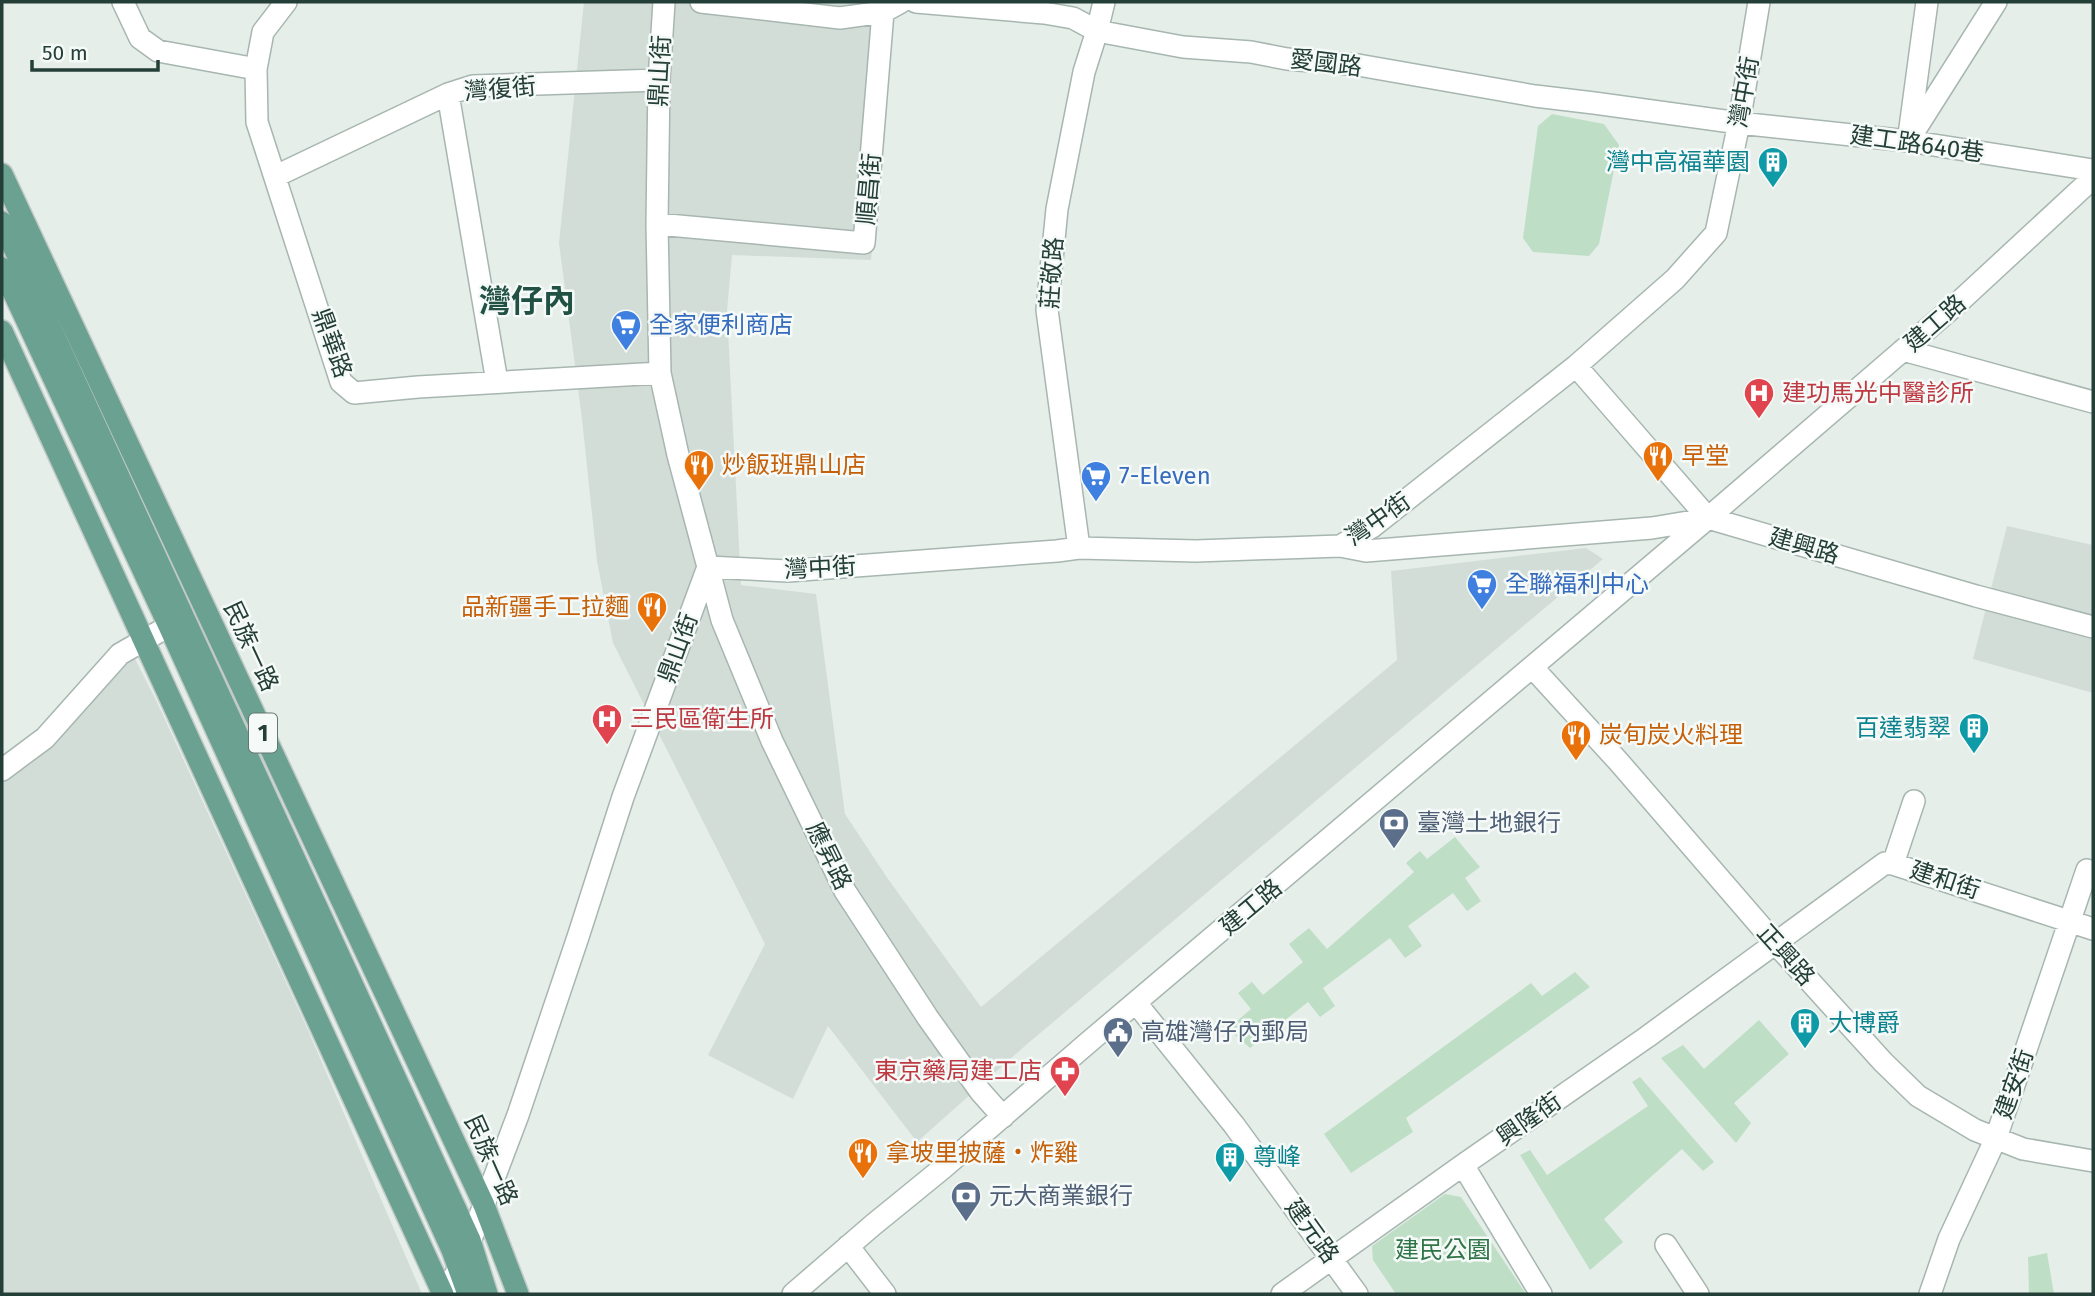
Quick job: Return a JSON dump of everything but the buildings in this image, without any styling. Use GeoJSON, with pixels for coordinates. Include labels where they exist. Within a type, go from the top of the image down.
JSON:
{"type":"FeatureCollection","features":[{"type":"Feature","properties":{"kind":"main road","name":"民族一路"},"geometry":{"type":"LineString","coordinates":[[2,174],[484,1205],[518,1294]]}},
{"type":"Feature","properties":{"kind":"main road","name":"民族一路"},"geometry":{"type":"LineString","coordinates":[[2,222],[470,1240],[487,1294]]}},
{"type":"Feature","properties":{"kind":"main road","name":"1"},"geometry":{"type":"LineString","coordinates":[[2,268],[170,626],[460,1268],[468,1294]]}},
{"type":"Feature","properties":{"kind":"main road"},"geometry":{"type":"LineString","coordinates":[[2,331],[443,1294]]}},
{"type":"Feature","properties":{"kind":"street"},"geometry":{"type":"LineString","coordinates":[[124,2],[141,38],[159,51],[256,69]]}},
{"type":"Feature","properties":{"kind":"street","name":"鼎華路"},"geometry":{"type":"LineString","coordinates":[[286,2],[263,32],[256,69],[257,122],[341,382],[354,393],[660,373]]}},
{"type":"Feature","properties":{"kind":"street","name":"鼎山街"},"geometry":{"type":"LineString","coordinates":[[443,1294],[460,1268],[484,1205],[531,1076],[623,797],[708,567],[678,455],[660,373],[657,224],[659,80],[664,2]]}},
{"type":"Feature","properties":{"kind":"street"},"geometry":{"type":"LineString","coordinates":[[701,2],[840,18],[892,7]]}},
{"type":"Feature","properties":{"kind":"street","name":"愛國路"},"geometry":{"type":"LineString","coordinates":[[916,2],[1044,13],[1073,18],[1097,31],[1183,47],[1358,65],[1535,96],[1740,123]]}},
{"type":"Feature","properties":{"kind":"street","name":"莊敬路"},"geometry":{"type":"LineString","coordinates":[[1079,548],[1047,310],[1057,209],[1084,72],[1104,2]]}},
{"type":"Feature","properties":{"kind":"street","name":"灣中街"},"geometry":{"type":"LineString","coordinates":[[708,567],[788,572],[1079,548],[1196,551],[1340,546],[1372,527],[1576,366],[1675,279],[1716,233],[1740,123],[1759,2]]}},
{"type":"Feature","properties":{"kind":"street"},"geometry":{"type":"LineString","coordinates":[[1908,141],[1927,2]]}},
{"type":"Feature","properties":{"kind":"street"},"geometry":{"type":"LineString","coordinates":[[1908,141],[1996,2]]}},
{"type":"Feature","properties":{"kind":"street","name":"順昌街"},"geometry":{"type":"LineString","coordinates":[[657,224],[864,243],[892,7]]}},
{"type":"Feature","properties":{"kind":"street","name":"灣復街"},"geometry":{"type":"LineString","coordinates":[[276,176],[448,94],[473,86],[659,80]]}},
{"type":"Feature","properties":{"kind":"street"},"geometry":{"type":"LineString","coordinates":[[448,94],[497,382]]}},
{"type":"Feature","properties":{"kind":"street","name":"建工路640巷"},"geometry":{"type":"LineString","coordinates":[[1740,123],[1908,141],[2093,170]]}},
{"type":"Feature","properties":{"kind":"street","name":"建工路"},"geometry":{"type":"LineString","coordinates":[[793,1294],[1708,518],[1959,302],[2093,178]]}},
{"type":"Feature","properties":{"kind":"street"},"geometry":{"type":"LineString","coordinates":[[1903,350],[2093,402]]}},
{"type":"Feature","properties":{"kind":"street"},"geometry":{"type":"LineString","coordinates":[[1576,366],[1708,518]]}},
{"type":"Feature","properties":{"kind":"street"},"geometry":{"type":"LineString","coordinates":[[1340,546],[1366,551],[1652,528],[1708,518]]}},
{"type":"Feature","properties":{"kind":"street","name":"建興路"},"geometry":{"type":"LineString","coordinates":[[1708,518],[1976,596],[2093,626]]}},
{"type":"Feature","properties":{"kind":"street","name":"應昇路"},"geometry":{"type":"LineString","coordinates":[[708,567],[722,620],[767,729],[845,891],[928,1018],[980,1091],[1003,1117]]}},
{"type":"Feature","properties":{"kind":"street"},"geometry":{"type":"LineString","coordinates":[[2,770],[45,738],[120,654],[170,626]]}},
{"type":"Feature","properties":{"kind":"street","name":"正興路"},"geometry":{"type":"LineString","coordinates":[[1533,667],[1776,944],[1883,1062],[1918,1096],[1975,1130],[2023,1149],[2093,1161]]}},
{"type":"Feature","properties":{"kind":"street"},"geometry":{"type":"LineString","coordinates":[[1893,863],[1914,801]]}},
{"type":"Feature","properties":{"kind":"street","name":"建和街"},"geometry":{"type":"LineString","coordinates":[[1776,944],[1885,863],[1893,863],[2093,929]]}},
{"type":"Feature","properties":{"kind":"street","name":"建安街"},"geometry":{"type":"LineString","coordinates":[[1930,1294],[1949,1238],[1996,1138],[2087,870]]}},
{"type":"Feature","properties":{"kind":"street","name":"興隆街"},"geometry":{"type":"LineString","coordinates":[[1282,1294],[1776,944]]}},
{"type":"Feature","properties":{"kind":"street","name":"建元路"},"geometry":{"type":"LineString","coordinates":[[1136,1003],[1234,1125],[1357,1294]]}},
{"type":"Feature","properties":{"kind":"street"},"geometry":{"type":"LineString","coordinates":[[1463,1165],[1541,1294]]}},
{"type":"Feature","properties":{"kind":"street"},"geometry":{"type":"LineString","coordinates":[[1666,1245],[1698,1294]]}},
{"type":"Feature","properties":{"kind":"street"},"geometry":{"type":"LineString","coordinates":[[848,1246],[885,1294]]}},
{"type":"Feature","properties":{"kind":"shaded area"},"geometry":{"type":"Polygon","coordinates":[[[584,2],[893,2],[871,260],[732,255],[727,311],[741,585],[816,594],[845,814],[888,879],[981,1007],[1397,660],[1391,571],[1586,548],[1603,559],[1026,1045],[917,1142],[828,1026],[793,1099],[708,1055],[765,944],[613,643],[597,561],[559,243],[584,2]]]}},
{"type":"Feature","properties":{"kind":"shaded area"},"geometry":{"type":"Polygon","coordinates":[[[2007,526],[2093,545],[2093,693],[1973,659],[2007,526]]]}},
{"type":"Feature","properties":{"kind":"shaded area"},"geometry":{"type":"Polygon","coordinates":[[[131,651],[307,1028],[422,1294],[2,1294],[2,770],[131,651]]]}},
{"type":"Feature","properties":{"kind":"green space"},"geometry":{"type":"Polygon","coordinates":[[[1552,114],[1604,124],[1619,145],[1599,244],[1589,256],[1533,252],[1523,238],[1538,126],[1552,114]]]}},
{"type":"Feature","properties":{"kind":"green space"},"geometry":{"type":"Polygon","coordinates":[[[1455,837],[1480,867],[1465,878],[1481,901],[1467,911],[1453,893],[1408,926],[1422,946],[1405,958],[1390,938],[1323,988],[1335,1006],[1320,1017],[1308,1002],[1250,1048],[1228,1029],[1251,1009],[1238,993],[1252,982],[1263,995],[1303,962],[1289,944],[1309,928],[1327,949],[1414,872],[1406,863],[1420,851],[1427,859],[1455,837]]]}},
{"type":"Feature","properties":{"kind":"green space"},"geometry":{"type":"Polygon","coordinates":[[[1575,972],[1590,987],[1406,1118],[1413,1132],[1351,1173],[1324,1134],[1531,983],[1542,996],[1575,972]]]}},
{"type":"Feature","properties":{"kind":"green space"},"geometry":{"type":"Polygon","coordinates":[[[1759,1020],[1789,1054],[1734,1103],[1751,1123],[1736,1143],[1661,1058],[1683,1045],[1704,1069],[1759,1020]]]}},
{"type":"Feature","properties":{"kind":"green space"},"geometry":{"type":"Polygon","coordinates":[[[1640,1077],[1714,1162],[1703,1171],[1682,1149],[1604,1219],[1623,1242],[1590,1270],[1520,1155],[1530,1150],[1547,1175],[1648,1106],[1632,1082],[1640,1077]]]}},
{"type":"Feature","properties":{"kind":"green space","name":"建民公園"},"geometry":{"type":"Polygon","coordinates":[[[1445,1194],[1461,1197],[1526,1294],[1396,1294],[1373,1260],[1372,1246],[1445,1194]]]}},
{"type":"Feature","properties":{"kind":"green space"},"geometry":{"type":"Polygon","coordinates":[[[2047,1253],[2054,1294],[2029,1294],[2028,1257],[2047,1253]]]}},
{"type":"Feature","properties":{"kind":"place","name":"灣中高福華園"},"geometry":{"type":"Point","coordinates":[1773,189]}},
{"type":"Feature","properties":{"kind":"place","name":"全家便利商店"},"geometry":{"type":"Point","coordinates":[626,352]}},
{"type":"Feature","properties":{"kind":"place","name":"建功馬光中醫診所"},"geometry":{"type":"Point","coordinates":[1759,420]}},
{"type":"Feature","properties":{"kind":"place","name":"早堂"},"geometry":{"type":"Point","coordinates":[1658,483]}},
{"type":"Feature","properties":{"kind":"place","name":"炒飯班鼎山店"},"geometry":{"type":"Point","coordinates":[699,492]}},
{"type":"Feature","properties":{"kind":"place","name":"7-Eleven"},"geometry":{"type":"Point","coordinates":[1096,503]}},
{"type":"Feature","properties":{"kind":"place","name":"全聯福利中心"},"geometry":{"type":"Point","coordinates":[1482,611]}},
{"type":"Feature","properties":{"kind":"place","name":"品新疆手工拉麵"},"geometry":{"type":"Point","coordinates":[652,634]}},
{"type":"Feature","properties":{"kind":"place","name":"三民區衛生所"},"geometry":{"type":"Point","coordinates":[607,746]}},
{"type":"Feature","properties":{"kind":"place","name":"百達翡翠"},"geometry":{"type":"Point","coordinates":[1974,755]}},
{"type":"Feature","properties":{"kind":"place","name":"炭旬炭火料理"},"geometry":{"type":"Point","coordinates":[1576,762]}},
{"type":"Feature","properties":{"kind":"place","name":"臺灣土地銀行"},"geometry":{"type":"Point","coordinates":[1394,850]}},
{"type":"Feature","properties":{"kind":"place","name":"大博爵"},"geometry":{"type":"Point","coordinates":[1805,1050]}},
{"type":"Feature","properties":{"kind":"place","name":"高雄灣仔內郵局"},"geometry":{"type":"Point","coordinates":[1118,1059]}},
{"type":"Feature","properties":{"kind":"place","name":"東京藥局建工店"},"geometry":{"type":"Point","coordinates":[1065,1098]}},
{"type":"Feature","properties":{"kind":"place","name":"拿坡里披薩‧炸雞"},"geometry":{"type":"Point","coordinates":[863,1180]}},
{"type":"Feature","properties":{"kind":"place","name":"尊峰"},"geometry":{"type":"Point","coordinates":[1230,1184]}},
{"type":"Feature","properties":{"kind":"place","name":"元大商業銀行"},"geometry":{"type":"Point","coordinates":[966,1223]}},
{"type":"Feature","properties":{"kind":"district","name":"灣仔內"},"geometry":{"type":"Point","coordinates":[527,301]}}]}
